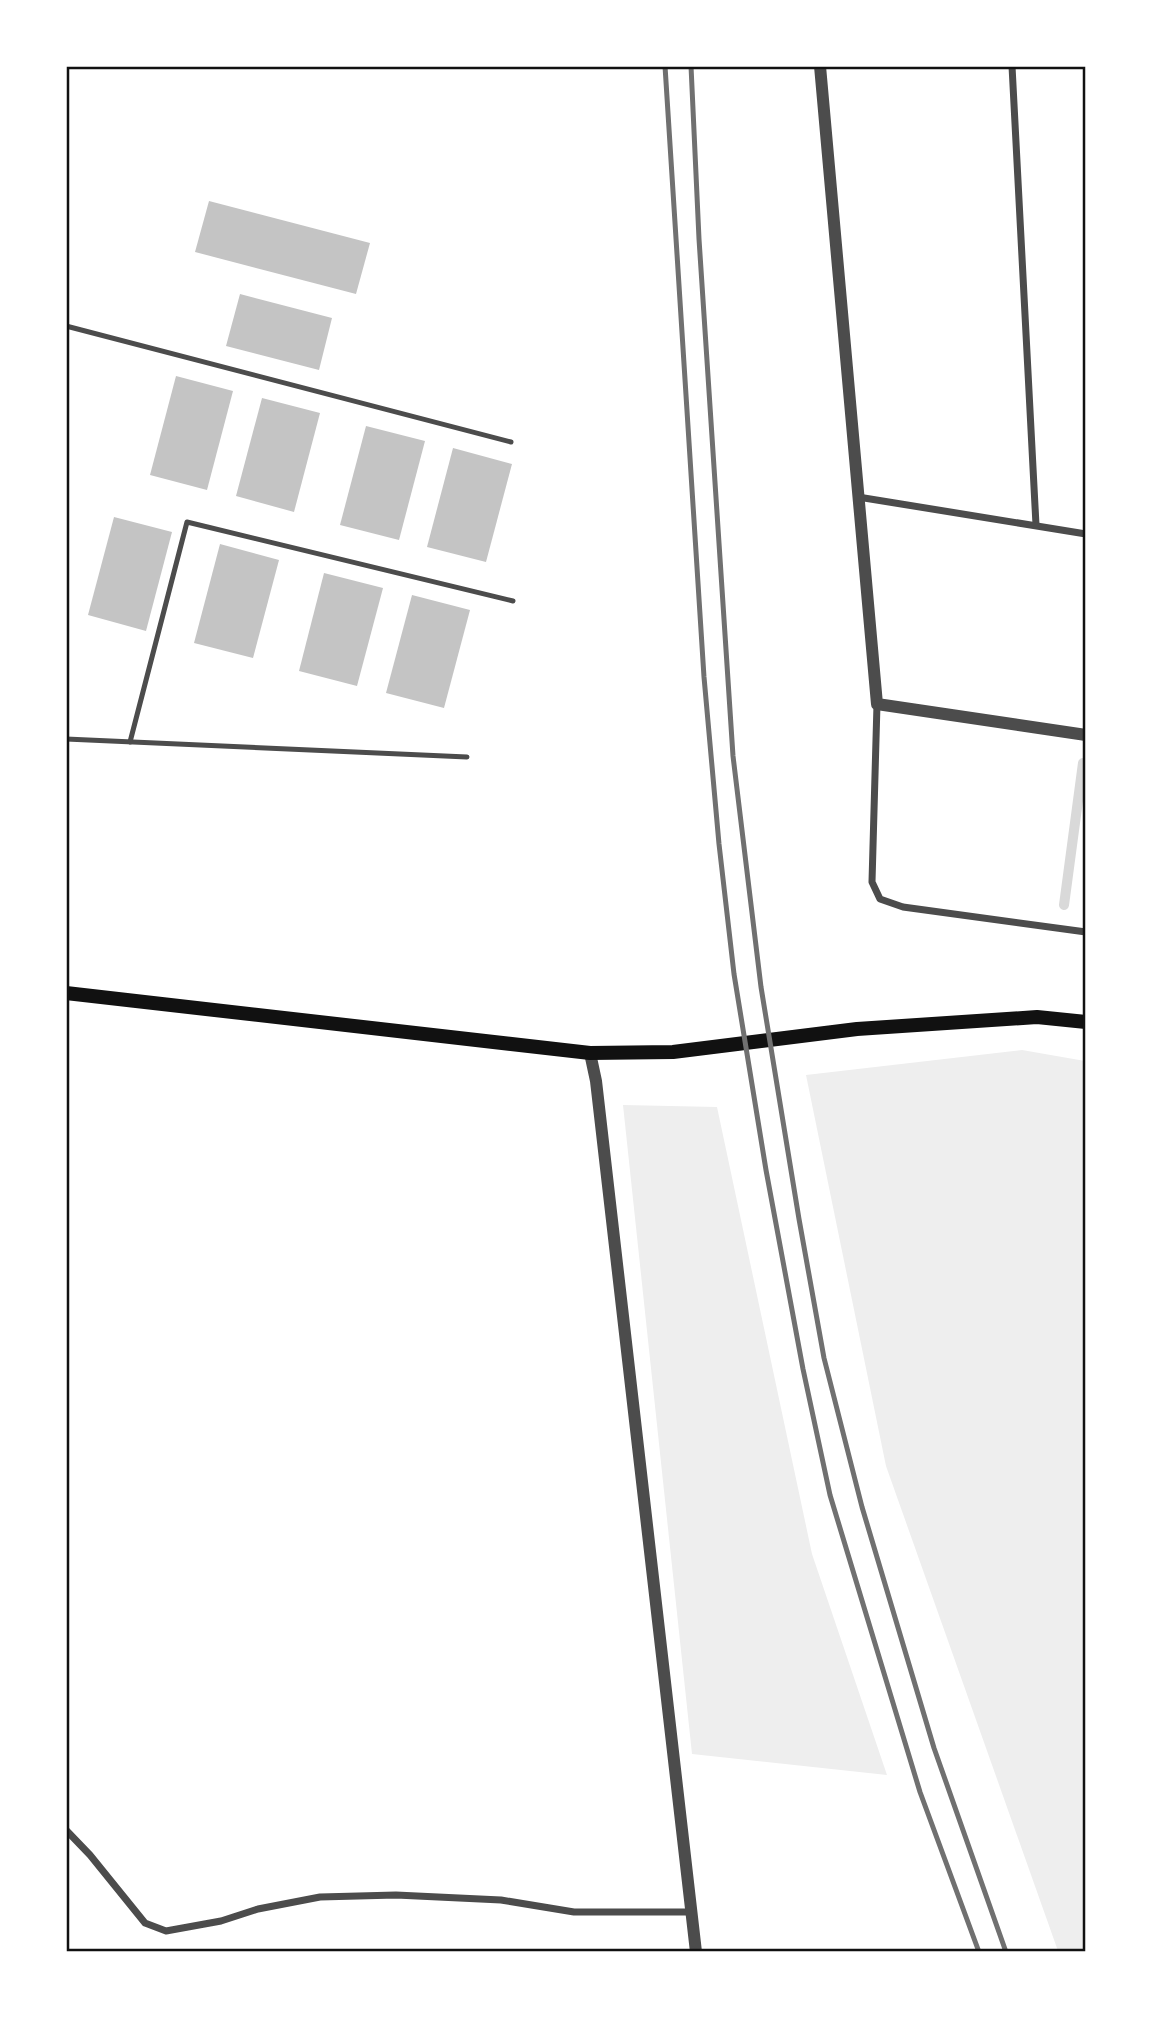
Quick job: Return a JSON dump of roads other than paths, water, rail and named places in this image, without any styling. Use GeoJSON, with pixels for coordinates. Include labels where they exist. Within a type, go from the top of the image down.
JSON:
{"type":"FeatureCollection","features":[{"type":"Feature","properties":{"kind":"main road"},"geometry":{"type":"LineString","coordinates":[[66,993],[590,1053],[673,1052],[857,1029],[1037,1017],[1086,1022]]}},
{"type":"Feature","properties":{"kind":"street"},"geometry":{"type":"LineString","coordinates":[[820,66],[877,704],[872,882],[880,899],[903,907],[1086,932]]}},
{"type":"Feature","properties":{"kind":"street"},"geometry":{"type":"LineString","coordinates":[[1013,66],[1036,526]]}},
{"type":"Feature","properties":{"kind":"street"},"geometry":{"type":"LineString","coordinates":[[858,497],[1086,534]]}},
{"type":"Feature","properties":{"kind":"street"},"geometry":{"type":"LineString","coordinates":[[877,704],[1086,736]]}},
{"type":"Feature","properties":{"kind":"street"},"geometry":{"type":"LineString","coordinates":[[590,1053],[596,1081],[696,1951]]}},
{"type":"Feature","properties":{"kind":"street"},"geometry":{"type":"LineString","coordinates":[[66,1830],[90,1855],[145,1923],[166,1931],[320,1897],[396,1895],[501,1900],[574,1912],[691,1912]]}},
{"type":"Feature","properties":{"kind":"lane"},"geometry":{"type":"LineString","coordinates":[[66,326],[510,442]]}},
{"type":"Feature","properties":{"kind":"lane"},"geometry":{"type":"LineString","coordinates":[[130,742],[187,522],[513,601]]}},
{"type":"Feature","properties":{"kind":"lane"},"geometry":{"type":"LineString","coordinates":[[66,739],[467,757]]}},
{"type":"Feature","properties":{"kind":"waterway"},"geometry":{"type":"LineString","coordinates":[[1064,905],[1083,763]]}},
{"type":"Feature","properties":{"kind":"railway"},"geometry":{"type":"LineString","coordinates":[[665,66],[704,677],[719,844],[734,974],[766,1170],[803,1369],[830,1495],[920,1792],[979,1952]]}},
{"type":"Feature","properties":{"kind":"railway"},"geometry":{"type":"LineString","coordinates":[[691,66],[699,239],[733,756],[761,987],[799,1219],[824,1358],[862,1507],[934,1748],[1006,1952]]}}]}
